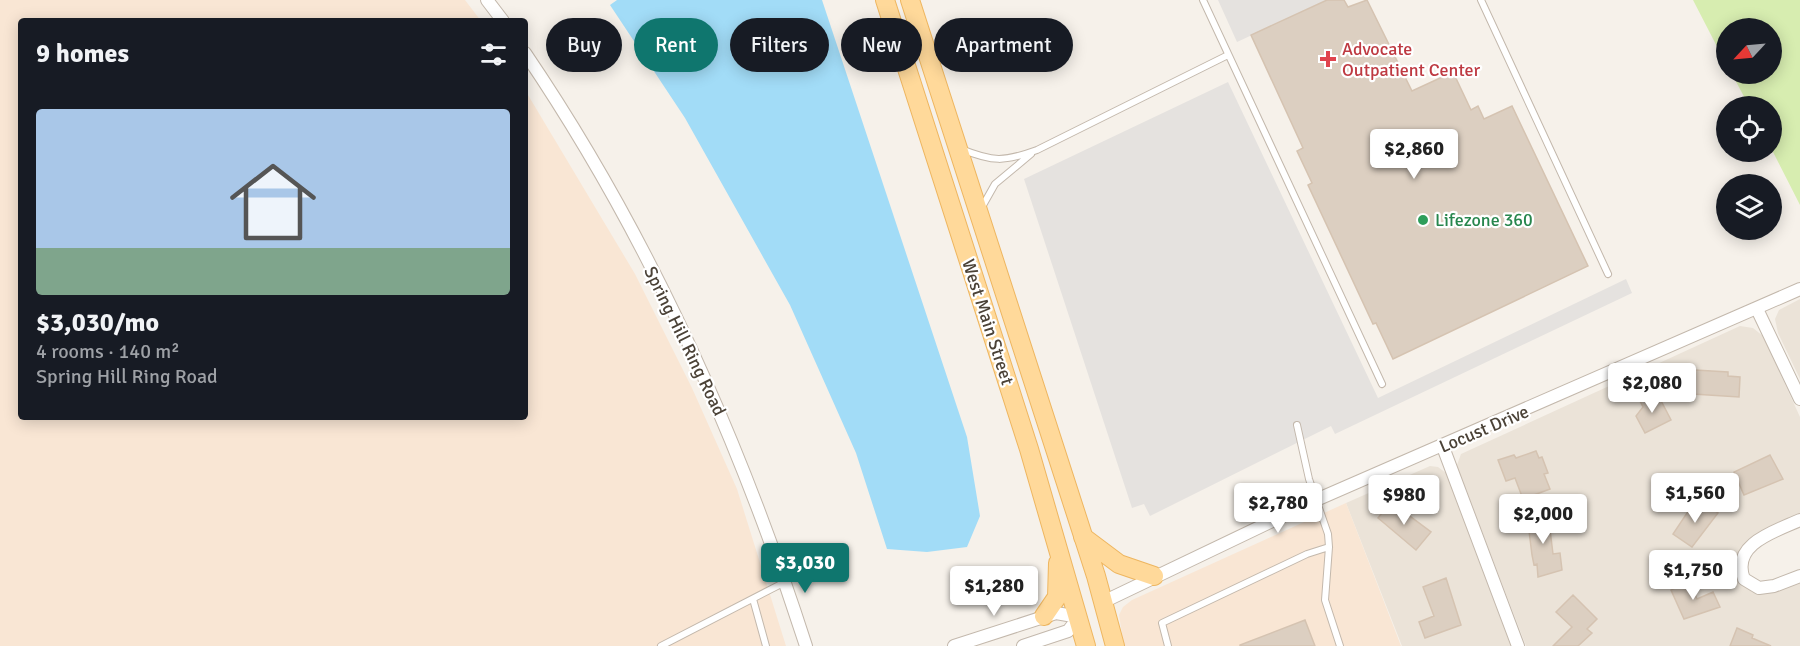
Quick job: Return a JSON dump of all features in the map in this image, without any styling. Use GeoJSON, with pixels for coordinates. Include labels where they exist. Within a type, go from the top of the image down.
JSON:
{"type":"FeatureCollection","features":[{"type":"Feature","properties":{"kind":"main road","name":"West Main Street"},"geometry":{"type":"LineString","coordinates":[[885,0],[1059,546],[1086,646]]}},
{"type":"Feature","properties":{"kind":"main road","name":"West Main Street"},"geometry":{"type":"LineString","coordinates":[[910,0],[1083,537],[1115,646]]}},
{"type":"Feature","properties":{"kind":"main road"},"geometry":{"type":"LineString","coordinates":[[1083,537],[1119,564],[1154,576]]}},
{"type":"Feature","properties":{"kind":"main road"},"geometry":{"type":"LineString","coordinates":[[1044,616],[1057,597],[1059,546]]}},
{"type":"Feature","properties":{"kind":"main road"},"geometry":{"type":"LineString","coordinates":[[1079,617],[1103,602]]}},
{"type":"Feature","properties":{"kind":"street"},"geometry":{"type":"LineString","coordinates":[[488,0],[501,18]]}},
{"type":"Feature","properties":{"kind":"street","name":"Spring Hill Ring Road"},"geometry":{"type":"LineString","coordinates":[[528,58],[616,203],[678,324],[737,454],[785,582],[806,646]]}},
{"type":"Feature","properties":{"kind":"street","name":"Locust Drive"},"geometry":{"type":"LineString","coordinates":[[1103,602],[1316,500],[1443,447],[1800,289]]}},
{"type":"Feature","properties":{"kind":"street"},"geometry":{"type":"LineString","coordinates":[[1757,309],[1800,399]]}},
{"type":"Feature","properties":{"kind":"street"},"geometry":{"type":"LineString","coordinates":[[1443,447],[1518,646]]}},
{"type":"Feature","properties":{"kind":"street"},"geometry":{"type":"LineString","coordinates":[[1800,520],[1753,543],[1745,550],[1741,565],[1744,579],[1759,588],[1774,586],[1800,576]]}},
{"type":"Feature","properties":{"kind":"street"},"geometry":{"type":"LineString","coordinates":[[954,646],[1056,613],[1079,617],[1068,631],[1023,646]]}},
{"type":"Feature","properties":{"kind":"lane"},"geometry":{"type":"LineString","coordinates":[[1203,0],[1382,384]]}},
{"type":"Feature","properties":{"kind":"lane"},"geometry":{"type":"LineString","coordinates":[[1481,0],[1608,274]]}},
{"type":"Feature","properties":{"kind":"lane"},"geometry":{"type":"LineString","coordinates":[[958,147],[991,160],[1014,159],[1037,150],[1228,55]]}},
{"type":"Feature","properties":{"kind":"lane"},"geometry":{"type":"LineString","coordinates":[[981,219],[983,205],[995,184],[1037,150]]}},
{"type":"Feature","properties":{"kind":"lane"},"geometry":{"type":"LineString","coordinates":[[1297,425],[1316,500],[1328,534],[1325,600],[1340,646]]}},
{"type":"Feature","properties":{"kind":"lane"},"geometry":{"type":"LineString","coordinates":[[1168,646],[1162,624],[1307,554],[1329,547]]}},
{"type":"Feature","properties":{"kind":"lane"},"geometry":{"type":"LineString","coordinates":[[661,646],[785,582]]}},
{"type":"Feature","properties":{"kind":"lane"},"geometry":{"type":"LineString","coordinates":[[753,599],[766,646]]}},
{"type":"Feature","properties":{"kind":"shaded area"},"geometry":{"type":"Polygon","coordinates":[[[0,0],[465,0],[479,18],[18,18],[18,420],[528,420],[528,95],[635,274],[692,388],[737,489],[786,646],[0,646],[0,0]]]}},
{"type":"Feature","properties":{"kind":"shaded area"},"geometry":{"type":"Polygon","coordinates":[[[1218,0],[1327,0],[1237,42],[1218,0]]]}},
{"type":"Feature","properties":{"kind":"shaded area"},"geometry":{"type":"Polygon","coordinates":[[[1228,82],[1378,398],[1626,279],[1632,293],[1335,434],[1331,426],[1150,516],[1144,504],[1132,508],[1024,179],[1228,82]]]}},
{"type":"Feature","properties":{"kind":"shaded area"},"geometry":{"type":"Polygon","coordinates":[[[1800,299],[1800,379],[1778,333],[1775,319],[1779,310],[1800,299]]]}},
{"type":"Feature","properties":{"kind":"shaded area"},"geometry":{"type":"Polygon","coordinates":[[[1740,326],[1753,328],[1763,336],[1800,417],[1800,514],[1748,539],[1739,551],[1736,565],[1740,581],[1752,592],[1763,593],[1800,582],[1800,646],[1526,646],[1459,472],[1457,465],[1461,454],[1740,326]]]}},
{"type":"Feature","properties":{"kind":"shaded area"},"geometry":{"type":"Polygon","coordinates":[[[1430,466],[1438,467],[1446,473],[1511,646],[1402,646],[1346,503],[1430,466]]]}},
{"type":"Feature","properties":{"kind":"shaded area"},"geometry":{"type":"Polygon","coordinates":[[[1346,503],[1401,646],[1124,646],[1119,615],[1123,607],[1132,600],[1346,503]]]}},
{"type":"Feature","properties":{"kind":"green space"},"geometry":{"type":"Polygon","coordinates":[[[1693,0],[1800,0],[1800,205],[1778,162],[1782,162],[1782,96],[1744,96],[1737,84],[1782,84],[1782,18],[1716,18],[1716,45],[1693,0]]]}},
{"type":"Feature","properties":{"kind":"water"},"geometry":{"type":"Polygon","coordinates":[[[617,0],[822,0],[828,18],[730,18],[730,72],[829,72],[829,21],[841,57],[841,72],[846,72],[967,437],[980,516],[967,547],[927,552],[887,549],[856,453],[790,305],[685,118],[654,72],[718,72],[718,18],[634,18],[634,41],[622,23],[622,18],[619,18],[610,5],[617,0]]]}},
{"type":"Feature","properties":{"kind":"building"},"geometry":{"type":"Polygon","coordinates":[[[1327,0],[1344,0],[1348,7],[1367,0],[1412,91],[1453,72],[1471,110],[1478,106],[1484,119],[1512,106],[1588,266],[1393,359],[1376,323],[1373,324],[1308,185],[1312,183],[1297,151],[1303,148],[1251,35],[1327,0]]]}},
{"type":"Feature","properties":{"kind":"building"},"geometry":{"type":"Polygon","coordinates":[[[1695,370],[1728,372],[1728,376],[1740,377],[1739,397],[1693,394],[1695,370]]]}},
{"type":"Feature","properties":{"kind":"building"},"geometry":{"type":"Polygon","coordinates":[[[1657,393],[1671,420],[1645,433],[1636,416],[1643,407],[1640,401],[1657,393]]]}},
{"type":"Feature","properties":{"kind":"building"},"geometry":{"type":"Polygon","coordinates":[[[1536,451],[1539,458],[1542,457],[1548,473],[1544,474],[1550,489],[1523,499],[1515,478],[1506,481],[1498,460],[1514,455],[1516,458],[1536,451]]]}},
{"type":"Feature","properties":{"kind":"building"},"geometry":{"type":"Polygon","coordinates":[[[1770,455],[1783,479],[1744,495],[1734,472],[1770,455]]]}},
{"type":"Feature","properties":{"kind":"building"},"geometry":{"type":"Polygon","coordinates":[[[1699,500],[1718,513],[1692,547],[1673,534],[1689,510],[1692,512],[1699,500]]]}},
{"type":"Feature","properties":{"kind":"building"},"geometry":{"type":"Polygon","coordinates":[[[1391,502],[1431,532],[1416,550],[1378,518],[1391,502]]]}},
{"type":"Feature","properties":{"kind":"building"},"geometry":{"type":"Polygon","coordinates":[[[1548,513],[1553,554],[1560,553],[1562,570],[1538,577],[1537,564],[1534,565],[1532,555],[1527,515],[1548,513]]]}},
{"type":"Feature","properties":{"kind":"building"},"geometry":{"type":"Polygon","coordinates":[[[1446,578],[1461,625],[1425,638],[1419,622],[1434,616],[1423,587],[1446,578]]]}},
{"type":"Feature","properties":{"kind":"building"},"geometry":{"type":"Polygon","coordinates":[[[1689,581],[1697,599],[1713,592],[1720,607],[1684,619],[1671,590],[1689,581]]]}},
{"type":"Feature","properties":{"kind":"building"},"geometry":{"type":"Polygon","coordinates":[[[1573,595],[1597,619],[1587,629],[1592,633],[1578,646],[1553,646],[1572,627],[1556,612],[1573,595]]]}},
{"type":"Feature","properties":{"kind":"building"},"geometry":{"type":"Polygon","coordinates":[[[1305,620],[1315,646],[1240,646],[1240,645],[1305,620]]]}},
{"type":"Feature","properties":{"kind":"building"},"geometry":{"type":"Polygon","coordinates":[[[1737,628],[1753,635],[1752,638],[1771,646],[1730,646],[1737,628]]]}},
{"type":"Feature","properties":{"kind":"place","name":"Advocate Outpatient Center"},"geometry":{"type":"Point","coordinates":[1328,59]}},
{"type":"Feature","properties":{"kind":"place","name":"Lifezone 360"},"geometry":{"type":"Point","coordinates":[1423,220]}}]}
